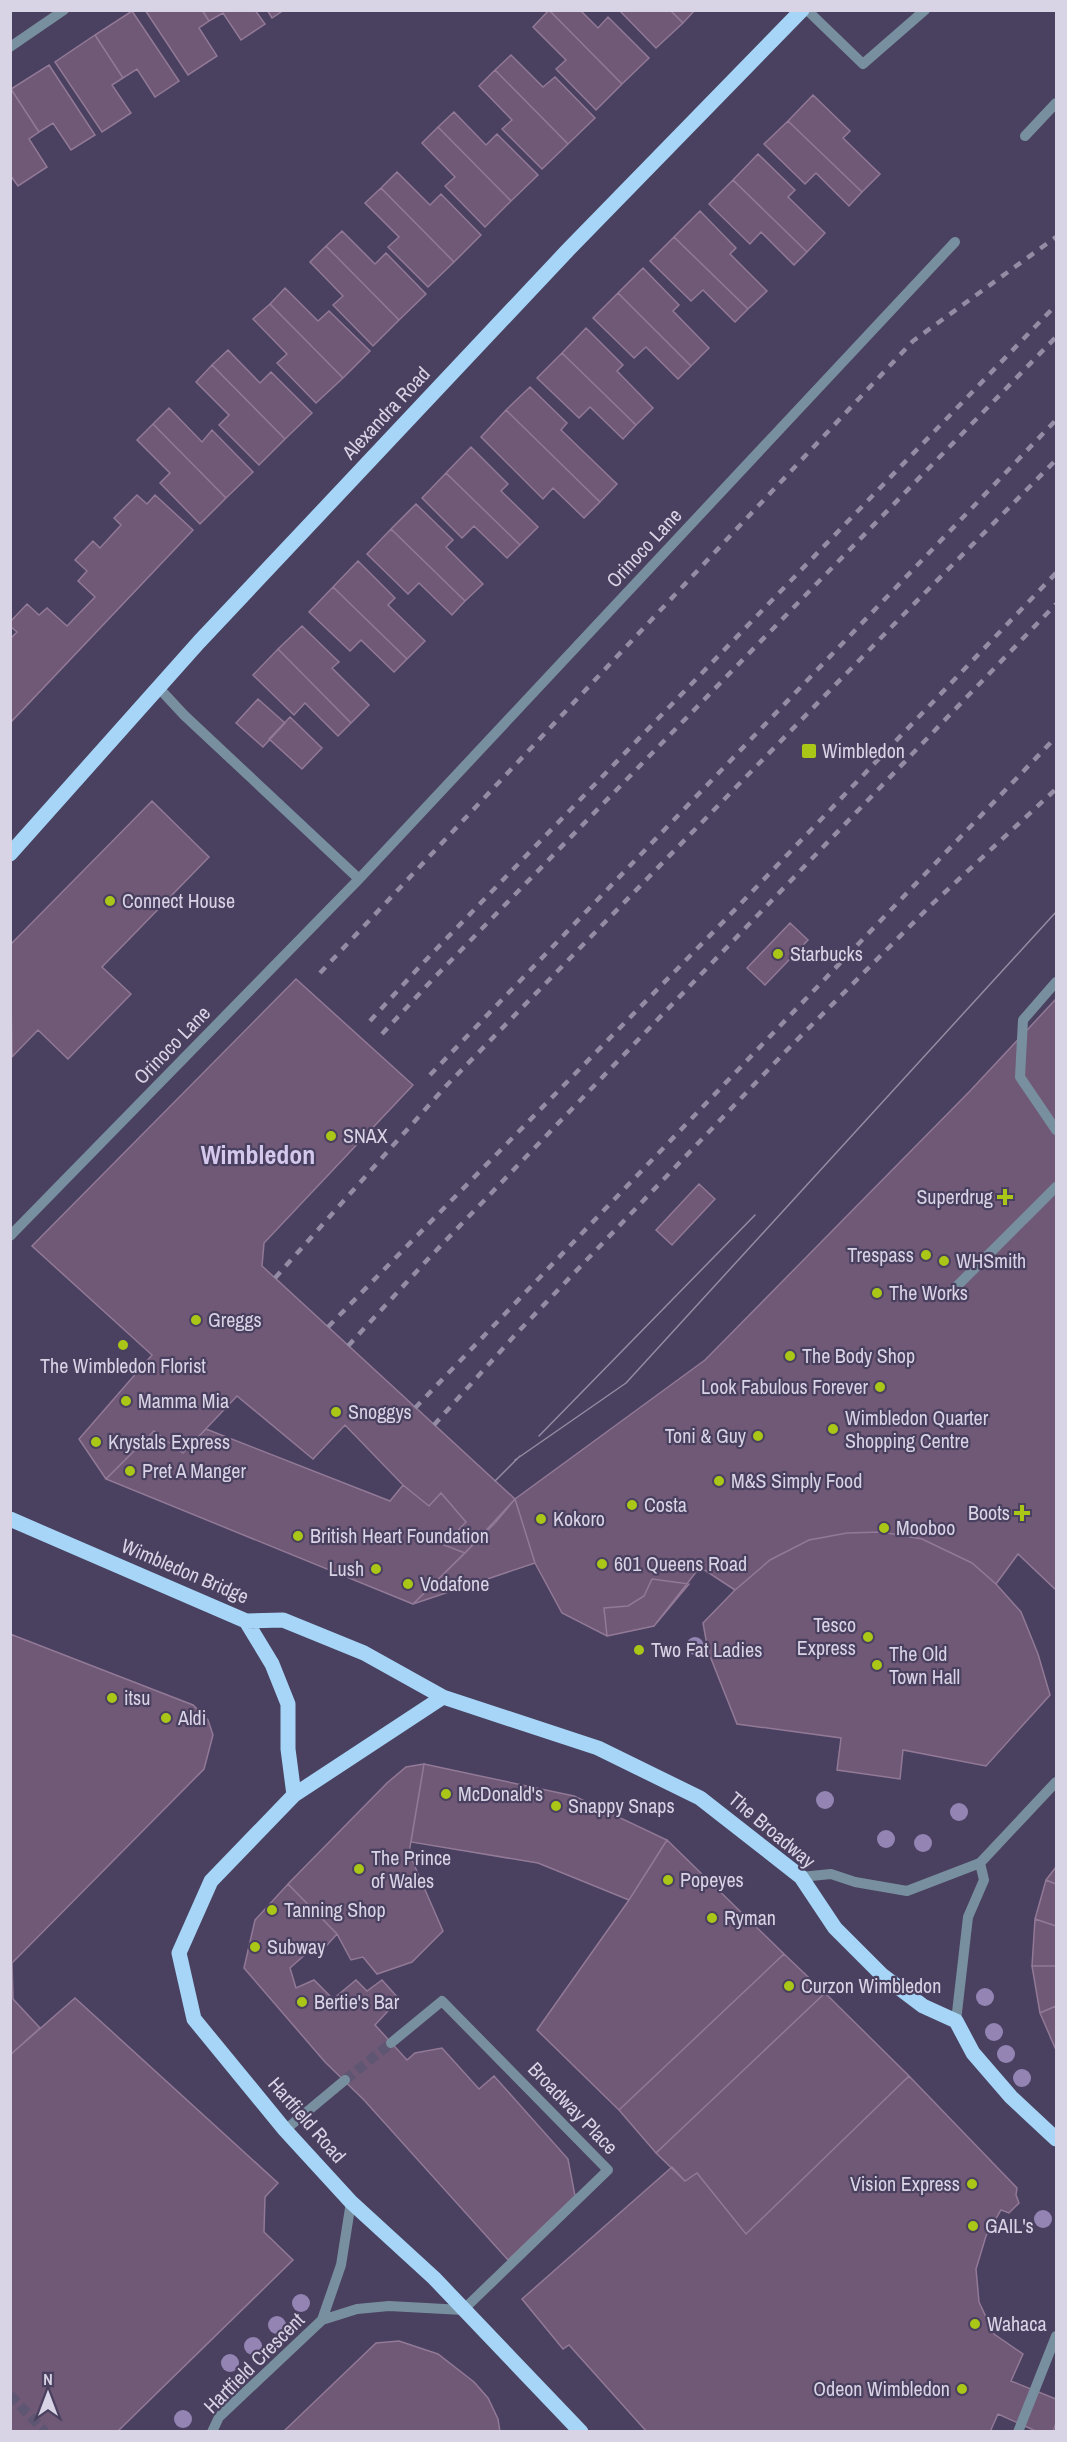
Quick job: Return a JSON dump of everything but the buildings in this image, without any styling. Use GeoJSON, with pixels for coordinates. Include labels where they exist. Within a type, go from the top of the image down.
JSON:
{"type":"FeatureCollection","features":[{"type":"Feature","properties":{"kind":"main road","name":"Alexandra Road"},"geometry":{"type":"LineString","coordinates":[[10,854],[158,687],[567,251],[802,10]]}},
{"type":"Feature","properties":{"kind":"main road","name":"Wimbledon Bridge"},"geometry":{"type":"LineString","coordinates":[[10,1519],[246,1621],[283,1620],[363,1653],[443,1697]]}},
{"type":"Feature","properties":{"kind":"main road"},"geometry":{"type":"LineString","coordinates":[[246,1621],[272,1664],[288,1704],[288,1749],[294,1795]]}},
{"type":"Feature","properties":{"kind":"main road","name":"Hartfield Road"},"geometry":{"type":"LineString","coordinates":[[443,1697],[294,1795],[211,1881],[179,1953],[194,2019],[285,2130],[351,2202],[434,2278],[581,2432]]}},
{"type":"Feature","properties":{"kind":"main road","name":"The Broadway"},"geometry":{"type":"LineString","coordinates":[[443,1697],[598,1748],[700,1798],[801,1877],[835,1928],[882,1975],[923,2006],[956,2021]]}},
{"type":"Feature","properties":{"kind":"main road"},"geometry":{"type":"LineString","coordinates":[[956,2021],[973,2054],[1011,2097],[1056,2139]]}},
{"type":"Feature","properties":{"kind":"street"},"geometry":{"type":"LineString","coordinates":[[10,47],[64,10]]}},
{"type":"Feature","properties":{"kind":"street"},"geometry":{"type":"LineString","coordinates":[[807,10],[862,64],[925,10]]}},
{"type":"Feature","properties":{"kind":"street"},"geometry":{"type":"LineString","coordinates":[[1025,136],[1056,103]]}},
{"type":"Feature","properties":{"kind":"street","name":"Orinoco Lane"},"geometry":{"type":"LineString","coordinates":[[10,1236],[359,879],[955,242]]}},
{"type":"Feature","properties":{"kind":"street"},"geometry":{"type":"LineString","coordinates":[[158,687],[184,715],[359,879]]}},
{"type":"Feature","properties":{"kind":"street"},"geometry":{"type":"LineString","coordinates":[[1056,982],[1023,1020],[1020,1077],[1056,1130]]}},
{"type":"Feature","properties":{"kind":"street"},"geometry":{"type":"LineString","coordinates":[[953,1290],[1056,1186]]}},
{"type":"Feature","properties":{"kind":"street"},"geometry":{"type":"LineString","coordinates":[[801,1877],[831,1874],[855,1882],[907,1892],[981,1863],[1056,1782]]}},
{"type":"Feature","properties":{"kind":"street"},"geometry":{"type":"LineString","coordinates":[[956,2021],[968,1917],[984,1880],[981,1863]]}},
{"type":"Feature","properties":{"kind":"street","name":"Broadway Place"},"geometry":{"type":"LineString","coordinates":[[391,2043],[442,2001],[608,2170],[463,2310]]}},
{"type":"Feature","properties":{"kind":"street"},"geometry":{"type":"LineString","coordinates":[[285,2130],[345,2080]]}},
{"type":"Feature","properties":{"kind":"street","name":"Hartfield Crescent"},"geometry":{"type":"LineString","coordinates":[[322,2320],[341,2265],[351,2202]]}},
{"type":"Feature","properties":{"kind":"street","name":"Hartfield Crescent"},"geometry":{"type":"LineString","coordinates":[[212,2432],[219,2417],[322,2320],[357,2309],[389,2306],[463,2310]]}},
{"type":"Feature","properties":{"kind":"street"},"geometry":{"type":"LineString","coordinates":[[1018,2432],[1056,2336]]}},
{"type":"Feature","properties":{"kind":"tunnel"},"geometry":{"type":"LineString","coordinates":[[345,2080],[391,2043]]}},
{"type":"Feature","properties":{"kind":"tunnel"},"geometry":{"type":"LineString","coordinates":[[10,2395],[45,2432]]}},
{"type":"Feature","properties":{"kind":"tram line"},"geometry":{"type":"LineString","coordinates":[[515,1460],[626,1383],[1056,912]]}},
{"type":"Feature","properties":{"kind":"tram line"},"geometry":{"type":"LineString","coordinates":[[539,1436],[755,1215]]}},
{"type":"Feature","properties":{"kind":"tram line"},"geometry":{"type":"LineString","coordinates":[[495,1481],[520,1456]]}},
{"type":"Feature","properties":{"kind":"railway"},"geometry":{"type":"LineString","coordinates":[[320,973],[913,341],[1056,237]]}},
{"type":"Feature","properties":{"kind":"railway"},"geometry":{"type":"LineString","coordinates":[[370,1021],[422,964],[1056,305]]}},
{"type":"Feature","properties":{"kind":"railway"},"geometry":{"type":"LineString","coordinates":[[382,1034],[1056,337]]}},
{"type":"Feature","properties":{"kind":"railway"},"geometry":{"type":"LineString","coordinates":[[430,1075],[1056,420]]}},
{"type":"Feature","properties":{"kind":"railway"},"geometry":{"type":"LineString","coordinates":[[275,1278],[446,1086],[1056,460]]}},
{"type":"Feature","properties":{"kind":"railway"},"geometry":{"type":"LineString","coordinates":[[328,1327],[726,919],[1056,573]]}},
{"type":"Feature","properties":{"kind":"railway"},"geometry":{"type":"LineString","coordinates":[[348,1346],[429,1258],[1056,604]]}},
{"type":"Feature","properties":{"kind":"railway"},"geometry":{"type":"LineString","coordinates":[[415,1408],[1056,737]]}},
{"type":"Feature","properties":{"kind":"railway"},"geometry":{"type":"LineString","coordinates":[[434,1425],[516,1334],[787,1050],[930,906],[1056,789]]}},
{"type":"Feature","properties":{"kind":"place","name":"Wimbledon"},"geometry":{"type":"Point","coordinates":[809,751]}},
{"type":"Feature","properties":{"kind":"place","name":"Connect House"},"geometry":{"type":"Point","coordinates":[110,901]}},
{"type":"Feature","properties":{"kind":"place","name":"Starbucks"},"geometry":{"type":"Point","coordinates":[778,954]}},
{"type":"Feature","properties":{"kind":"place","name":"SNAX"},"geometry":{"type":"Point","coordinates":[331,1136]}},
{"type":"Feature","properties":{"kind":"place","name":"Superdrug"},"geometry":{"type":"Point","coordinates":[1005,1197]}},
{"type":"Feature","properties":{"kind":"place","name":"Trespass"},"geometry":{"type":"Point","coordinates":[926,1255]}},
{"type":"Feature","properties":{"kind":"place","name":"WHSmith"},"geometry":{"type":"Point","coordinates":[944,1261]}},
{"type":"Feature","properties":{"kind":"place","name":"The Works"},"geometry":{"type":"Point","coordinates":[877,1293]}},
{"type":"Feature","properties":{"kind":"place","name":"Greggs"},"geometry":{"type":"Point","coordinates":[196,1320]}},
{"type":"Feature","properties":{"kind":"place","name":"The Wimbledon Florist"},"geometry":{"type":"Point","coordinates":[123,1345]}},
{"type":"Feature","properties":{"kind":"place","name":"The Body Shop"},"geometry":{"type":"Point","coordinates":[790,1356]}},
{"type":"Feature","properties":{"kind":"place","name":"Look Fabulous Forever"},"geometry":{"type":"Point","coordinates":[880,1387]}},
{"type":"Feature","properties":{"kind":"place","name":"Mamma Mia"},"geometry":{"type":"Point","coordinates":[126,1401]}},
{"type":"Feature","properties":{"kind":"place","name":"Snoggys"},"geometry":{"type":"Point","coordinates":[336,1412]}},
{"type":"Feature","properties":{"kind":"place","name":"Wimbledon Quarter Shopping Centre"},"geometry":{"type":"Point","coordinates":[833,1429]}},
{"type":"Feature","properties":{"kind":"place","name":"Toni & Guy"},"geometry":{"type":"Point","coordinates":[758,1436]}},
{"type":"Feature","properties":{"kind":"place","name":"Krystals Express"},"geometry":{"type":"Point","coordinates":[96,1442]}},
{"type":"Feature","properties":{"kind":"place","name":"Pret A Manger"},"geometry":{"type":"Point","coordinates":[130,1471]}},
{"type":"Feature","properties":{"kind":"place","name":"M&S Simply Food"},"geometry":{"type":"Point","coordinates":[719,1481]}},
{"type":"Feature","properties":{"kind":"place","name":"Costa"},"geometry":{"type":"Point","coordinates":[632,1505]}},
{"type":"Feature","properties":{"kind":"place","name":"Boots"},"geometry":{"type":"Point","coordinates":[1022,1513]}},
{"type":"Feature","properties":{"kind":"place","name":"Kokoro"},"geometry":{"type":"Point","coordinates":[541,1519]}},
{"type":"Feature","properties":{"kind":"place","name":"Mooboo"},"geometry":{"type":"Point","coordinates":[884,1528]}},
{"type":"Feature","properties":{"kind":"place","name":"British Heart Foundation"},"geometry":{"type":"Point","coordinates":[298,1536]}},
{"type":"Feature","properties":{"kind":"place","name":"601 Queens Road"},"geometry":{"type":"Point","coordinates":[602,1564]}},
{"type":"Feature","properties":{"kind":"place","name":"Lush"},"geometry":{"type":"Point","coordinates":[376,1569]}},
{"type":"Feature","properties":{"kind":"place","name":"Vodafone"},"geometry":{"type":"Point","coordinates":[408,1584]}},
{"type":"Feature","properties":{"kind":"place","name":"Tesco Express"},"geometry":{"type":"Point","coordinates":[868,1637]}},
{"type":"Feature","properties":{"kind":"place","name":"Two Fat Ladies"},"geometry":{"type":"Point","coordinates":[639,1650]}},
{"type":"Feature","properties":{"kind":"place","name":"The Old Town Hall"},"geometry":{"type":"Point","coordinates":[877,1665]}},
{"type":"Feature","properties":{"kind":"place","name":"itsu"},"geometry":{"type":"Point","coordinates":[112,1698]}},
{"type":"Feature","properties":{"kind":"place","name":"Aldi"},"geometry":{"type":"Point","coordinates":[166,1718]}},
{"type":"Feature","properties":{"kind":"place","name":"McDonald's"},"geometry":{"type":"Point","coordinates":[446,1794]}},
{"type":"Feature","properties":{"kind":"place","name":"Snappy Snaps"},"geometry":{"type":"Point","coordinates":[556,1806]}},
{"type":"Feature","properties":{"kind":"place","name":"The Prince of Wales"},"geometry":{"type":"Point","coordinates":[359,1869]}},
{"type":"Feature","properties":{"kind":"place","name":"Popeyes"},"geometry":{"type":"Point","coordinates":[668,1880]}},
{"type":"Feature","properties":{"kind":"place","name":"Tanning Shop"},"geometry":{"type":"Point","coordinates":[272,1910]}},
{"type":"Feature","properties":{"kind":"place","name":"Ryman"},"geometry":{"type":"Point","coordinates":[712,1918]}},
{"type":"Feature","properties":{"kind":"place","name":"Subway"},"geometry":{"type":"Point","coordinates":[255,1947]}},
{"type":"Feature","properties":{"kind":"place","name":"Curzon Wimbledon"},"geometry":{"type":"Point","coordinates":[789,1986]}},
{"type":"Feature","properties":{"kind":"place","name":"Bertie's Bar"},"geometry":{"type":"Point","coordinates":[302,2002]}},
{"type":"Feature","properties":{"kind":"place","name":"Vision Express"},"geometry":{"type":"Point","coordinates":[972,2184]}},
{"type":"Feature","properties":{"kind":"place","name":"GAIL's"},"geometry":{"type":"Point","coordinates":[973,2226]}},
{"type":"Feature","properties":{"kind":"place","name":"Wahaca"},"geometry":{"type":"Point","coordinates":[975,2324]}},
{"type":"Feature","properties":{"kind":"place","name":"Odeon Wimbledon"},"geometry":{"type":"Point","coordinates":[962,2389]}},
{"type":"Feature","properties":{"kind":"district","name":"Wimbledon"},"geometry":{"type":"Point","coordinates":[258,1155]}}]}
